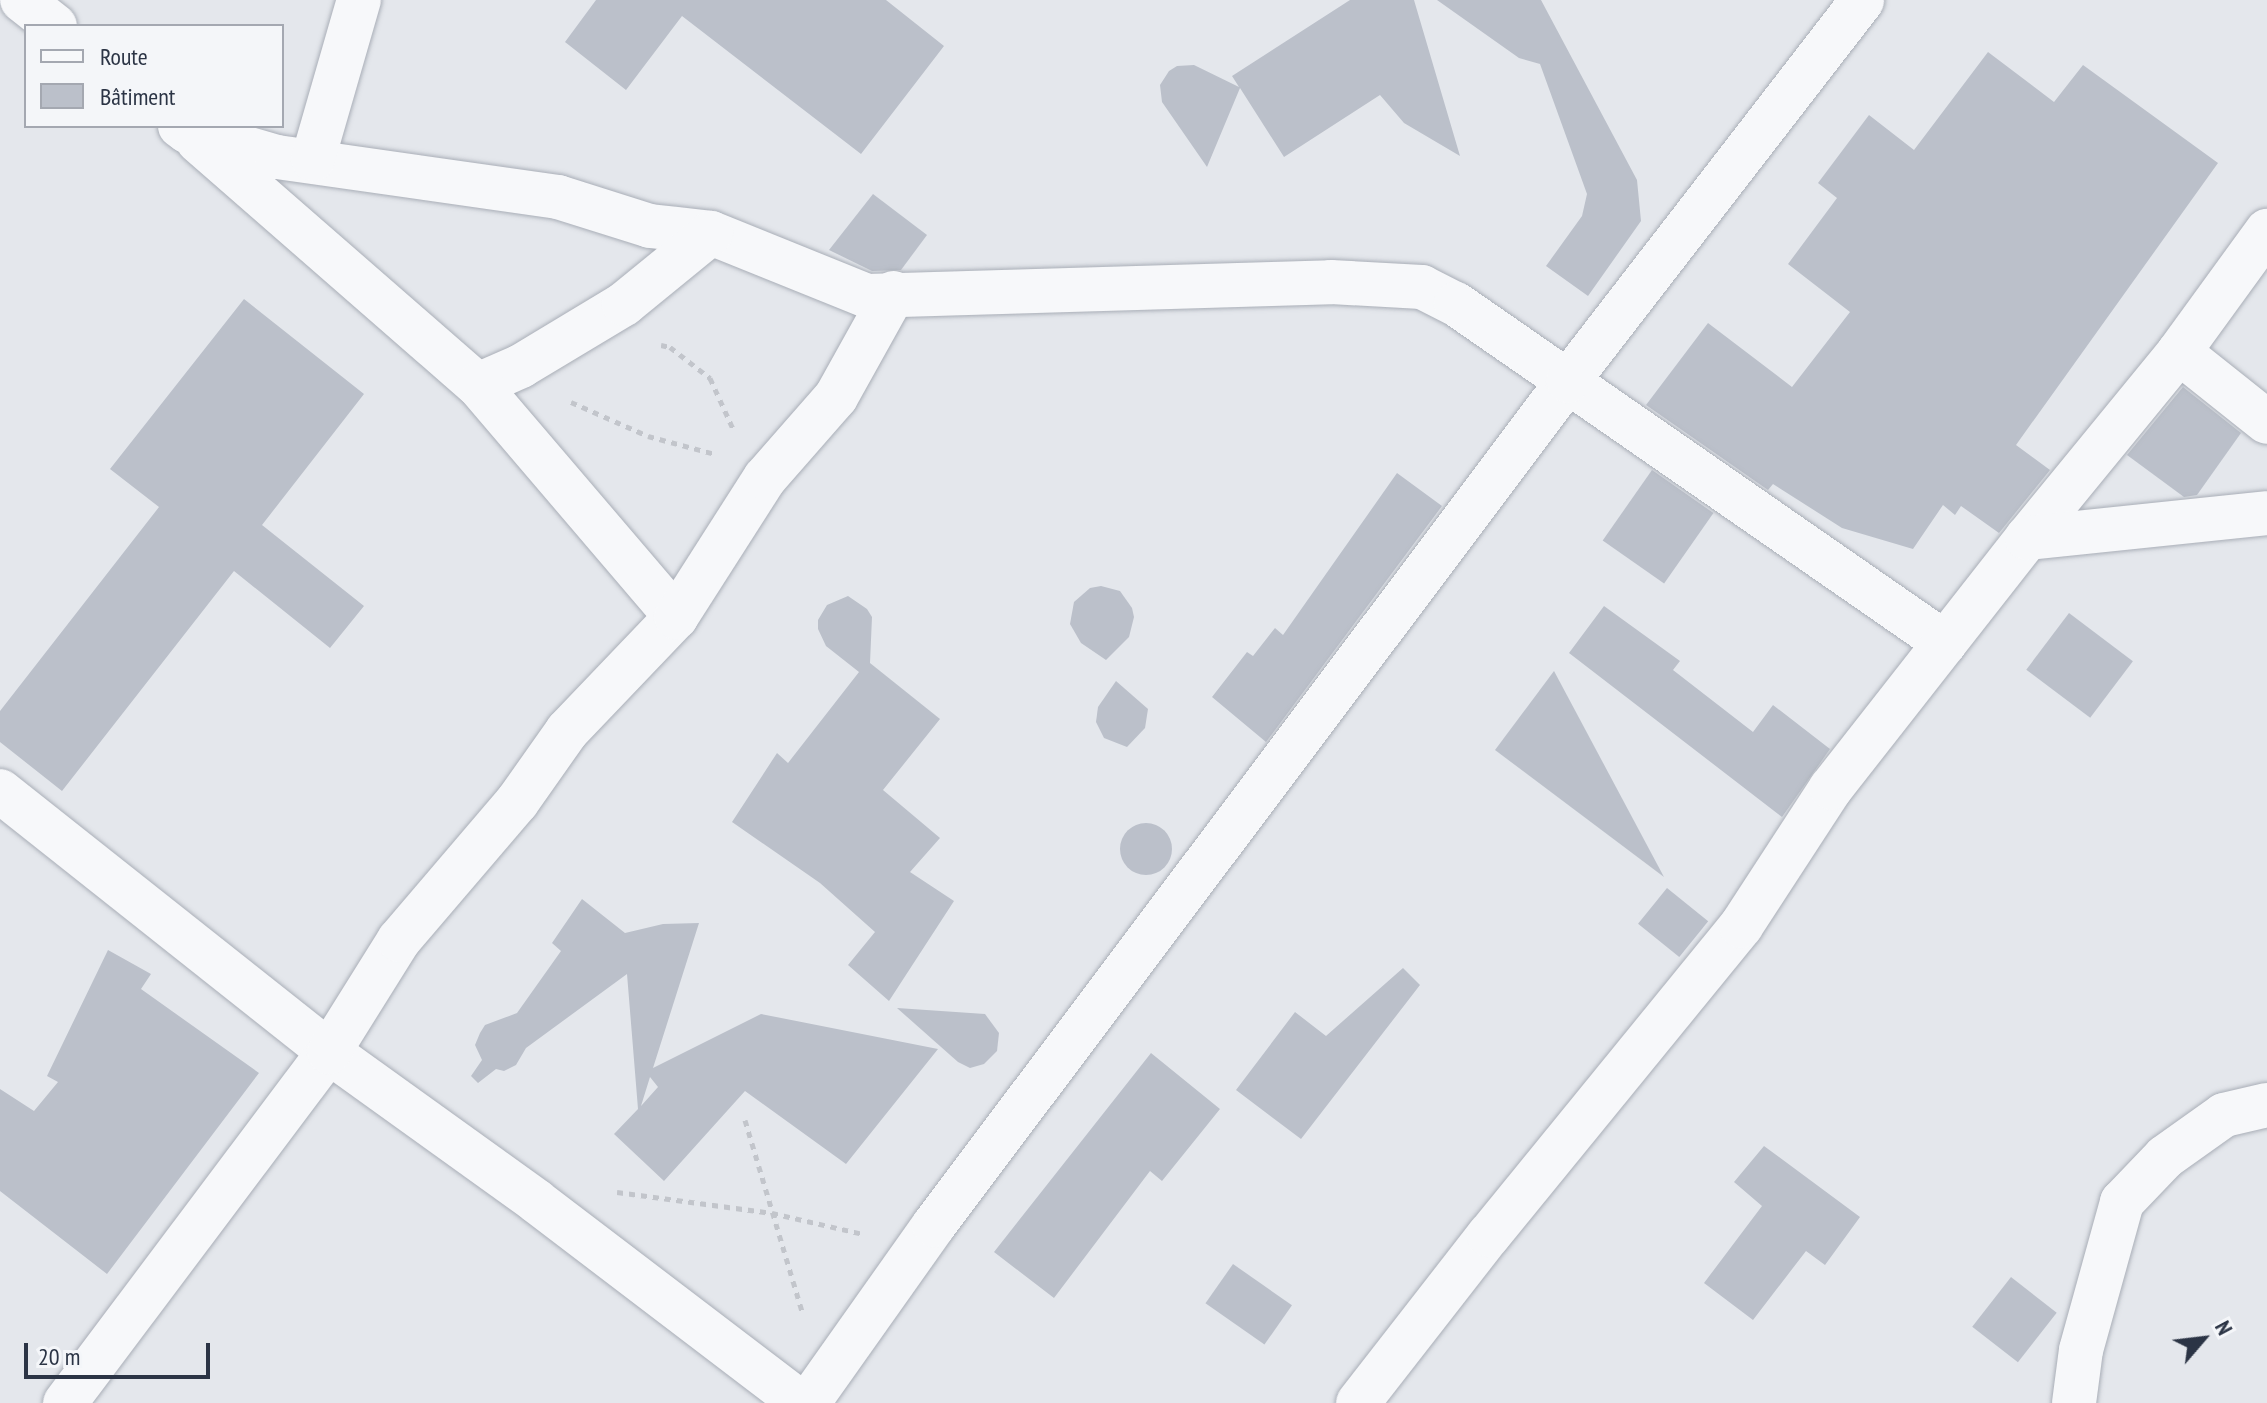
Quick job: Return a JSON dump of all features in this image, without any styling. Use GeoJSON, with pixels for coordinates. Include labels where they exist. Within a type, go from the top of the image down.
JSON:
{"type":"FeatureCollection","features":[{"type":"Feature","properties":{"kind":"street"},"geometry":{"type":"LineString","coordinates":[[22,0],[52,24]]}},
{"type":"Feature","properties":{"kind":"street"},"geometry":{"type":"LineString","coordinates":[[313,159],[359,0]]}},
{"type":"Feature","properties":{"kind":"street"},"geometry":{"type":"LineString","coordinates":[[0,791],[329,1052],[536,1201],[813,1393],[934,1225],[1568,381],[1862,0]]}},
{"type":"Feature","properties":{"kind":"street"},"geometry":{"type":"LineString","coordinates":[[183,129],[277,157],[313,159],[558,197],[650,226],[711,233],[867,296],[1331,282],[1422,287],[1456,304],[1945,643]]}},
{"type":"Feature","properties":{"kind":"street"},"geometry":{"type":"LineString","coordinates":[[183,129],[478,385],[676,617]]}},
{"type":"Feature","properties":{"kind":"street"},"geometry":{"type":"LineString","coordinates":[[1358,1403],[1489,1235],[1741,926],[1831,788],[2027,538],[2179,352],[2267,231]]}},
{"type":"Feature","properties":{"kind":"street"},"geometry":{"type":"LineString","coordinates":[[478,385],[521,366],[624,304],[711,233]]}},
{"type":"Feature","properties":{"kind":"street"},"geometry":{"type":"LineString","coordinates":[[65,1403],[329,1052],[399,940],[517,802],[567,731],[676,617],[757,470],[836,397],[894,293]]}},
{"type":"Feature","properties":{"kind":"street"},"geometry":{"type":"LineString","coordinates":[[2179,352],[2267,422]]}},
{"type":"Feature","properties":{"kind":"street"},"geometry":{"type":"LineString","coordinates":[[2027,538],[2267,513]]}},
{"type":"Feature","properties":{"kind":"street"},"geometry":{"type":"LineString","coordinates":[[2074,1403],[2081,1350],[2122,1202],[2165,1157],[2224,1115],[2267,1105]]}},
{"type":"Feature","properties":{"kind":"path"},"geometry":{"type":"LineString","coordinates":[[658,344],[670,347],[710,378],[757,470]]}},
{"type":"Feature","properties":{"kind":"path"},"geometry":{"type":"LineString","coordinates":[[521,366],[580,408],[648,436],[757,470]]}},
{"type":"Feature","properties":{"kind":"path"},"geometry":{"type":"LineString","coordinates":[[745,1120],[803,1313],[813,1393]]}},
{"type":"Feature","properties":{"kind":"path"},"geometry":{"type":"LineString","coordinates":[[536,1201],[622,1191],[772,1213],[867,1235],[934,1225]]}},
{"type":"Feature","properties":{"kind":"building"},"geometry":{"type":"Polygon","coordinates":[[[596,0],[886,0],[944,46],[861,154],[682,16],[626,90],[565,42],[596,0]]]}},
{"type":"Feature","properties":{"kind":"building"},"geometry":{"type":"Polygon","coordinates":[[[1350,0],[1414,0],[1460,156],[1404,123],[1380,95],[1284,157],[1240,88],[1207,167],[1162,102],[1160,85],[1169,71],[1177,66],[1194,65],[1239,87],[1232,76],[1350,0]]]}},
{"type":"Feature","properties":{"kind":"building"},"geometry":{"type":"Polygon","coordinates":[[[1437,0],[1541,0],[1637,180],[1641,221],[1588,296],[1546,266],[1582,216],[1587,194],[1540,64],[1519,58],[1437,0]]]}},
{"type":"Feature","properties":{"kind":"building"},"geometry":{"type":"Polygon","coordinates":[[[1988,52],[2054,102],[2083,65],[2218,163],[2016,445],[2050,470],[1999,533],[1961,506],[1955,515],[1943,505],[1913,549],[1842,528],[1773,484],[1768,490],[1646,405],[1708,323],[1792,387],[1850,312],[1788,264],[1837,198],[1818,183],[1869,115],[1914,150],[1988,52]]]}},
{"type":"Feature","properties":{"kind":"building"},"geometry":{"type":"Polygon","coordinates":[[[873,194],[927,235],[901,270],[872,271],[829,250],[873,194]]]}},
{"type":"Feature","properties":{"kind":"building"},"geometry":{"type":"Polygon","coordinates":[[[244,299],[364,394],[262,525],[364,606],[330,648],[234,571],[62,791],[0,742],[0,711],[159,507],[110,469],[244,299]]]}},
{"type":"Feature","properties":{"kind":"building"},"geometry":{"type":"Polygon","coordinates":[[[2183,387],[2241,433],[2197,495],[2184,497],[2127,455],[2183,387]]]}},
{"type":"Feature","properties":{"kind":"building"},"geometry":{"type":"Polygon","coordinates":[[[1652,470],[1713,513],[1664,583],[1603,540],[1652,470]]]}},
{"type":"Feature","properties":{"kind":"building"},"geometry":{"type":"Polygon","coordinates":[[[1397,473],[1442,506],[1266,742],[1212,697],[1247,652],[1253,656],[1275,628],[1283,635],[1397,473]]]}},
{"type":"Feature","properties":{"kind":"building"},"geometry":{"type":"Polygon","coordinates":[[[1101,586],[1120,591],[1132,608],[1134,617],[1129,637],[1106,660],[1081,643],[1070,624],[1074,602],[1090,588],[1101,586]]]}},
{"type":"Feature","properties":{"kind":"building"},"geometry":{"type":"Polygon","coordinates":[[[848,596],[867,609],[872,617],[870,663],[940,719],[883,790],[940,838],[910,872],[954,901],[889,1001],[848,965],[875,932],[820,883],[732,822],[777,753],[788,763],[859,672],[826,646],[818,629],[818,620],[827,605],[848,596]]]}},
{"type":"Feature","properties":{"kind":"building"},"geometry":{"type":"Polygon","coordinates":[[[1604,606],[1680,661],[1673,670],[1753,732],[1773,705],[1830,749],[1782,817],[1569,653],[1604,606]]]}},
{"type":"Feature","properties":{"kind":"building"},"geometry":{"type":"Polygon","coordinates":[[[2069,613],[2133,661],[2090,718],[2026,670],[2069,613]]]}},
{"type":"Feature","properties":{"kind":"building"},"geometry":{"type":"Polygon","coordinates":[[[1554,671],[1664,877],[1495,750],[1554,671]]]}},
{"type":"Feature","properties":{"kind":"building"},"geometry":{"type":"Polygon","coordinates":[[[1116,681],[1148,709],[1145,728],[1127,747],[1104,738],[1096,722],[1098,707],[1116,681]]]}},
{"type":"Feature","properties":{"kind":"building"},"geometry":{"type":"Polygon","coordinates":[[[1146,823],[1165,830],[1172,849],[1165,868],[1146,875],[1127,868],[1120,849],[1127,830],[1146,823]]]}},
{"type":"Feature","properties":{"kind":"building"},"geometry":{"type":"Polygon","coordinates":[[[1667,888],[1708,921],[1679,957],[1638,924],[1667,888]]]}},
{"type":"Feature","properties":{"kind":"building"},"geometry":{"type":"Polygon","coordinates":[[[582,899],[625,933],[663,924],[699,923],[653,1068],[761,1014],[938,1049],[846,1164],[745,1091],[664,1181],[614,1134],[638,1109],[627,974],[526,1048],[516,1065],[504,1071],[496,1069],[478,1083],[471,1076],[482,1060],[475,1045],[480,1033],[485,1025],[517,1013],[561,951],[552,943],[582,899]],[[650,1077],[641,1106],[658,1087],[650,1077]]]}},
{"type":"Feature","properties":{"kind":"building"},"geometry":{"type":"Polygon","coordinates":[[[108,950],[151,974],[141,989],[259,1073],[107,1274],[0,1191],[0,1089],[34,1111],[58,1082],[47,1076],[108,950]]]}},
{"type":"Feature","properties":{"kind":"building"},"geometry":{"type":"Polygon","coordinates":[[[1403,968],[1420,985],[1301,1139],[1236,1090],[1295,1012],[1326,1036],[1403,968]]]}},
{"type":"Feature","properties":{"kind":"building"},"geometry":{"type":"Polygon","coordinates":[[[897,1008],[985,1014],[999,1033],[997,1051],[984,1064],[970,1068],[958,1062],[897,1008]]]}},
{"type":"Feature","properties":{"kind":"building"},"geometry":{"type":"Polygon","coordinates":[[[1151,1053],[1220,1109],[1162,1181],[1150,1171],[1054,1298],[994,1252],[1151,1053]]]}},
{"type":"Feature","properties":{"kind":"building"},"geometry":{"type":"Polygon","coordinates":[[[1764,1146],[1860,1217],[1825,1265],[1806,1251],[1753,1320],[1704,1283],[1762,1206],[1734,1182],[1764,1146]]]}},
{"type":"Feature","properties":{"kind":"building"},"geometry":{"type":"Polygon","coordinates":[[[1233,1264],[1292,1305],[1264,1345],[1205,1303],[1233,1264]]]}},
{"type":"Feature","properties":{"kind":"building"},"geometry":{"type":"Polygon","coordinates":[[[2011,1277],[2057,1313],[2018,1362],[1972,1327],[2011,1277]]]}}]}
